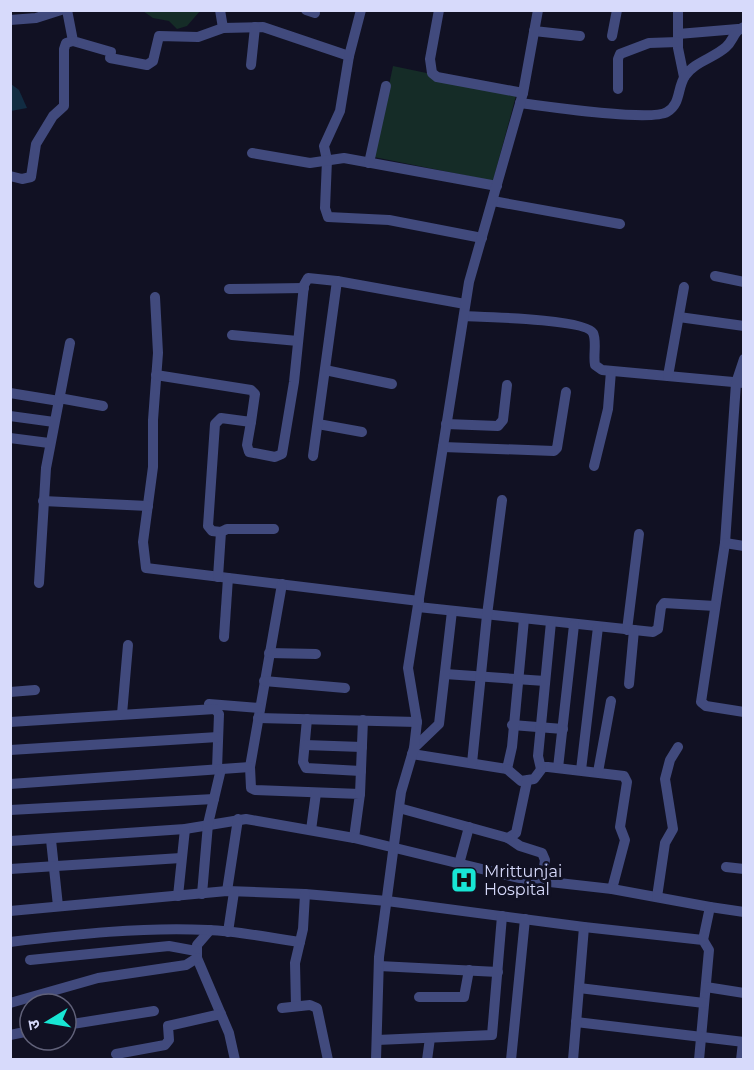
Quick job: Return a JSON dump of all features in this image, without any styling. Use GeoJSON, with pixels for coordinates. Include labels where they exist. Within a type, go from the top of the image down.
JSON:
{"type":"FeatureCollection","features":[{"type":"Feature","properties":{"kind":"street"},"geometry":{"type":"LineString","coordinates":[[10,20],[36,18],[61,10]]}},
{"type":"Feature","properties":{"kind":"street"},"geometry":{"type":"LineString","coordinates":[[67,10],[73,41]]}},
{"type":"Feature","properties":{"kind":"street"},"geometry":{"type":"LineString","coordinates":[[220,10],[223,28]]}},
{"type":"Feature","properties":{"kind":"street"},"geometry":{"type":"LineString","coordinates":[[361,10],[349,56],[340,111],[324,142],[327,160],[325,208],[328,217],[389,220],[482,238]]}},
{"type":"Feature","properties":{"kind":"street"},"geometry":{"type":"LineString","coordinates":[[439,10],[430,59],[432,73],[437,77],[521,98],[656,115],[664,114],[675,105],[684,77],[678,38],[678,10]]}},
{"type":"Feature","properties":{"kind":"street"},"geometry":{"type":"LineString","coordinates":[[612,36],[617,10]]}},
{"type":"Feature","properties":{"kind":"street"},"geometry":{"type":"LineString","coordinates":[[376,1059],[379,966],[399,808],[413,751],[417,722],[408,668],[465,304],[521,98],[536,11]]}},
{"type":"Feature","properties":{"kind":"street"},"geometry":{"type":"LineString","coordinates":[[251,65],[255,27]]}},
{"type":"Feature","properties":{"kind":"street"},"geometry":{"type":"LineString","coordinates":[[10,176],[22,179],[31,177],[36,144],[53,116],[64,106],[64,49],[66,43],[73,41],[111,52],[110,58],[147,65],[153,61],[159,36],[198,37],[223,28],[263,27],[349,56]]}},
{"type":"Feature","properties":{"kind":"street"},"geometry":{"type":"LineString","coordinates":[[684,77],[728,46],[741,28]]}},
{"type":"Feature","properties":{"kind":"street"},"geometry":{"type":"LineString","coordinates":[[618,89],[620,54],[649,43],[741,28]]}},
{"type":"Feature","properties":{"kind":"street"},"geometry":{"type":"LineString","coordinates":[[534,31],[580,36]]}},
{"type":"Feature","properties":{"kind":"street"},"geometry":{"type":"LineString","coordinates":[[369,163],[386,86]]}},
{"type":"Feature","properties":{"kind":"street"},"geometry":{"type":"LineString","coordinates":[[252,153],[310,163],[337,158],[497,186]]}},
{"type":"Feature","properties":{"kind":"street"},"geometry":{"type":"LineString","coordinates":[[493,201],[620,224]]}},
{"type":"Feature","properties":{"kind":"street"},"geometry":{"type":"LineString","coordinates":[[715,276],[744,282]]}},
{"type":"Feature","properties":{"kind":"street"},"geometry":{"type":"LineString","coordinates":[[156,375],[251,390],[256,397],[247,445],[249,452],[275,457],[282,454],[304,288],[308,278],[465,304]]}},
{"type":"Feature","properties":{"kind":"street"},"geometry":{"type":"LineString","coordinates":[[314,456],[337,281]]}},
{"type":"Feature","properties":{"kind":"street"},"geometry":{"type":"LineString","coordinates":[[668,376],[684,287]]}},
{"type":"Feature","properties":{"kind":"street"},"geometry":{"type":"LineString","coordinates":[[230,289],[304,288]]}},
{"type":"Feature","properties":{"kind":"street"},"geometry":{"type":"LineString","coordinates":[[155,297],[158,348],[153,467],[143,542],[146,568],[282,584],[452,611],[630,630],[656,631],[664,603],[715,606]]}},
{"type":"Feature","properties":{"kind":"street"},"geometry":{"type":"LineString","coordinates":[[464,316],[541,321],[588,328],[594,334],[595,365],[602,370],[740,383]]}},
{"type":"Feature","properties":{"kind":"street"},"geometry":{"type":"LineString","coordinates":[[679,317],[744,326]]}},
{"type":"Feature","properties":{"kind":"street"},"geometry":{"type":"LineString","coordinates":[[232,335],[298,341]]}},
{"type":"Feature","properties":{"kind":"street"},"geometry":{"type":"LineString","coordinates":[[39,583],[43,501],[49,443],[70,344]]}},
{"type":"Feature","properties":{"kind":"street"},"geometry":{"type":"LineString","coordinates":[[744,359],[725,543],[701,702],[706,706],[744,712]]}},
{"type":"Feature","properties":{"kind":"street"},"geometry":{"type":"LineString","coordinates":[[325,370],[392,384]]}},
{"type":"Feature","properties":{"kind":"street"},"geometry":{"type":"LineString","coordinates":[[594,466],[608,409],[611,371]]}},
{"type":"Feature","properties":{"kind":"street"},"geometry":{"type":"LineString","coordinates":[[446,424],[498,426],[503,420],[507,386]]}},
{"type":"Feature","properties":{"kind":"street"},"geometry":{"type":"LineString","coordinates":[[443,447],[554,450],[557,448],[566,392]]}},
{"type":"Feature","properties":{"kind":"street"},"geometry":{"type":"LineString","coordinates":[[10,393],[103,406]]}},
{"type":"Feature","properties":{"kind":"street"},"geometry":{"type":"LineString","coordinates":[[10,416],[54,422]]}},
{"type":"Feature","properties":{"kind":"street"},"geometry":{"type":"LineString","coordinates":[[250,422],[221,418],[215,424],[208,526],[212,531],[221,532],[227,529],[274,529]]}},
{"type":"Feature","properties":{"kind":"street"},"geometry":{"type":"LineString","coordinates":[[318,424],[362,432]]}},
{"type":"Feature","properties":{"kind":"street"},"geometry":{"type":"LineString","coordinates":[[10,438],[49,443]]}},
{"type":"Feature","properties":{"kind":"street"},"geometry":{"type":"LineString","coordinates":[[472,763],[487,615],[502,500]]}},
{"type":"Feature","properties":{"kind":"street"},"geometry":{"type":"LineString","coordinates":[[43,501],[148,506]]}},
{"type":"Feature","properties":{"kind":"street"},"geometry":{"type":"LineString","coordinates":[[221,532],[224,637]]}},
{"type":"Feature","properties":{"kind":"street"},"geometry":{"type":"LineString","coordinates":[[629,684],[630,630],[639,534]]}},
{"type":"Feature","properties":{"kind":"street"},"geometry":{"type":"LineString","coordinates":[[725,543],[744,546]]}},
{"type":"Feature","properties":{"kind":"street"},"geometry":{"type":"LineString","coordinates":[[282,584],[250,767],[252,789],[360,794]]}},
{"type":"Feature","properties":{"kind":"street"},"geometry":{"type":"LineString","coordinates":[[413,751],[439,724],[452,611]]}},
{"type":"Feature","properties":{"kind":"street"},"geometry":{"type":"LineString","coordinates":[[507,769],[512,747],[512,725],[524,619]]}},
{"type":"Feature","properties":{"kind":"street"},"geometry":{"type":"LineString","coordinates":[[542,769],[538,756],[551,622]]}},
{"type":"Feature","properties":{"kind":"street"},"geometry":{"type":"LineString","coordinates":[[558,768],[574,625]]}},
{"type":"Feature","properties":{"kind":"street"},"geometry":{"type":"LineString","coordinates":[[581,770],[598,627]]}},
{"type":"Feature","properties":{"kind":"street"},"geometry":{"type":"LineString","coordinates":[[122,714],[128,645]]}},
{"type":"Feature","properties":{"kind":"street"},"geometry":{"type":"LineString","coordinates":[[269,653],[316,654]]}},
{"type":"Feature","properties":{"kind":"street"},"geometry":{"type":"LineString","coordinates":[[446,674],[545,681]]}},
{"type":"Feature","properties":{"kind":"street"},"geometry":{"type":"LineString","coordinates":[[264,681],[345,688]]}},
{"type":"Feature","properties":{"kind":"street"},"geometry":{"type":"LineString","coordinates":[[10,692],[35,690]]}},
{"type":"Feature","properties":{"kind":"street"},"geometry":{"type":"LineString","coordinates":[[598,772],[611,701]]}},
{"type":"Feature","properties":{"kind":"street"},"geometry":{"type":"LineString","coordinates":[[201,704],[307,719],[417,722]]}},
{"type":"Feature","properties":{"kind":"street"},"geometry":{"type":"LineString","coordinates":[[10,722],[218,708]]}},
{"type":"Feature","properties":{"kind":"street"},"geometry":{"type":"LineString","coordinates":[[202,894],[208,824],[219,769],[218,708]]}},
{"type":"Feature","properties":{"kind":"street"},"geometry":{"type":"LineString","coordinates":[[307,719],[303,762],[306,768],[361,771]]}},
{"type":"Feature","properties":{"kind":"street"},"geometry":{"type":"LineString","coordinates":[[354,838],[360,794],[363,720]]}},
{"type":"Feature","properties":{"kind":"street"},"geometry":{"type":"LineString","coordinates":[[512,725],[563,729]]}},
{"type":"Feature","properties":{"kind":"street"},"geometry":{"type":"LineString","coordinates":[[10,750],[218,737]]}},
{"type":"Feature","properties":{"kind":"street"},"geometry":{"type":"LineString","coordinates":[[304,745],[362,747]]}},
{"type":"Feature","properties":{"kind":"street"},"geometry":{"type":"LineString","coordinates":[[657,897],[665,843],[673,829],[666,779],[670,760],[678,747]]}},
{"type":"Feature","properties":{"kind":"street"},"geometry":{"type":"LineString","coordinates":[[413,751],[507,769],[516,780],[527,781],[538,776],[542,769],[548,766],[621,775],[627,782],[621,827],[625,840],[612,889]]}},
{"type":"Feature","properties":{"kind":"street"},"geometry":{"type":"LineString","coordinates":[[10,784],[250,767]]}},
{"type":"Feature","properties":{"kind":"street"},"geometry":{"type":"LineString","coordinates":[[508,838],[516,833],[527,781]]}},
{"type":"Feature","properties":{"kind":"street"},"geometry":{"type":"LineString","coordinates":[[311,830],[316,793]]}},
{"type":"Feature","properties":{"kind":"street"},"geometry":{"type":"LineString","coordinates":[[10,810],[214,799]]}},
{"type":"Feature","properties":{"kind":"street"},"geometry":{"type":"LineString","coordinates":[[399,808],[508,838],[519,846],[542,853],[544,860],[542,881]]}},
{"type":"Feature","properties":{"kind":"street"},"geometry":{"type":"LineString","coordinates":[[228,932],[238,819]]}},
{"type":"Feature","properties":{"kind":"street"},"geometry":{"type":"LineString","coordinates":[[10,841],[51,840],[184,829],[238,819],[354,838],[459,864],[542,881],[612,889],[744,912]]}},
{"type":"Feature","properties":{"kind":"street"},"geometry":{"type":"LineString","coordinates":[[459,864],[470,827]]}},
{"type":"Feature","properties":{"kind":"street"},"geometry":{"type":"LineString","coordinates":[[178,896],[184,829]]}},
{"type":"Feature","properties":{"kind":"street"},"geometry":{"type":"LineString","coordinates":[[51,840],[58,906]]}},
{"type":"Feature","properties":{"kind":"street"},"geometry":{"type":"LineString","coordinates":[[10,869],[181,858]]}},
{"type":"Feature","properties":{"kind":"street"},"geometry":{"type":"LineString","coordinates":[[726,867],[744,869]]}},
{"type":"Feature","properties":{"kind":"street"},"geometry":{"type":"LineString","coordinates":[[10,911],[230,891],[305,894],[387,901],[703,940]]}},
{"type":"Feature","properties":{"kind":"street"},"geometry":{"type":"LineString","coordinates":[[296,1006],[295,963],[303,929],[305,894]]}},
{"type":"Feature","properties":{"kind":"street"},"geometry":{"type":"LineString","coordinates":[[699,1059],[709,950],[703,940],[710,907]]}},
{"type":"Feature","properties":{"kind":"street"},"geometry":{"type":"LineString","coordinates":[[377,1040],[492,1035],[502,916]]}},
{"type":"Feature","properties":{"kind":"street"},"geometry":{"type":"LineString","coordinates":[[511,1059],[525,919]]}},
{"type":"Feature","properties":{"kind":"street"},"geometry":{"type":"LineString","coordinates":[[573,1059],[584,927]]}},
{"type":"Feature","properties":{"kind":"street"},"geometry":{"type":"LineString","coordinates":[[10,942],[105,931],[210,930],[300,942]]}},
{"type":"Feature","properties":{"kind":"street"},"geometry":{"type":"LineString","coordinates":[[210,930],[197,945],[196,954],[229,1033],[235,1059]]}},
{"type":"Feature","properties":{"kind":"street"},"geometry":{"type":"LineString","coordinates":[[30,960],[170,946],[196,954]]}},
{"type":"Feature","properties":{"kind":"street"},"geometry":{"type":"LineString","coordinates":[[10,1003],[98,978],[186,965],[196,954]]}},
{"type":"Feature","properties":{"kind":"street"},"geometry":{"type":"LineString","coordinates":[[379,966],[498,972]]}},
{"type":"Feature","properties":{"kind":"street"},"geometry":{"type":"LineString","coordinates":[[419,997],[464,997],[469,970]]}},
{"type":"Feature","properties":{"kind":"street"},"geometry":{"type":"LineString","coordinates":[[706,987],[744,993]]}},
{"type":"Feature","properties":{"kind":"street"},"geometry":{"type":"LineString","coordinates":[[579,988],[704,1003]]}},
{"type":"Feature","properties":{"kind":"street"},"geometry":{"type":"LineString","coordinates":[[282,1008],[314,1005],[320,1012],[328,1059]]}},
{"type":"Feature","properties":{"kind":"street"},"geometry":{"type":"LineString","coordinates":[[78,1023],[154,1011]]}},
{"type":"Feature","properties":{"kind":"street"},"geometry":{"type":"LineString","coordinates":[[116,1054],[167,1043],[170,1025],[221,1014]]}},
{"type":"Feature","properties":{"kind":"street"},"geometry":{"type":"LineString","coordinates":[[576,1022],[743,1042],[741,1059]]}},
{"type":"Feature","properties":{"kind":"street"},"geometry":{"type":"LineString","coordinates":[[427,1059],[430,1038]]}},
{"type":"Feature","properties":{"kind":"street"},"geometry":{"type":"LineString","coordinates":[[156,1046],[157,1059]]}},
{"type":"Feature","properties":{"kind":"green space"},"geometry":{"type":"Polygon","coordinates":[[[143,11],[200,11],[187,26],[177,29],[169,21],[153,18],[143,11]]]}},
{"type":"Feature","properties":{"kind":"green space"},"geometry":{"type":"Polygon","coordinates":[[[393,66],[517,92],[493,181],[374,157],[393,66]]]}},
{"type":"Feature","properties":{"kind":"water"},"geometry":{"type":"Polygon","coordinates":[[[11,84],[19,90],[27,108],[11,111],[11,84]]]}},
{"type":"Feature","properties":{"kind":"place","name":"Mrittunjai Hospital"},"geometry":{"type":"Point","coordinates":[464,880]}}]}
